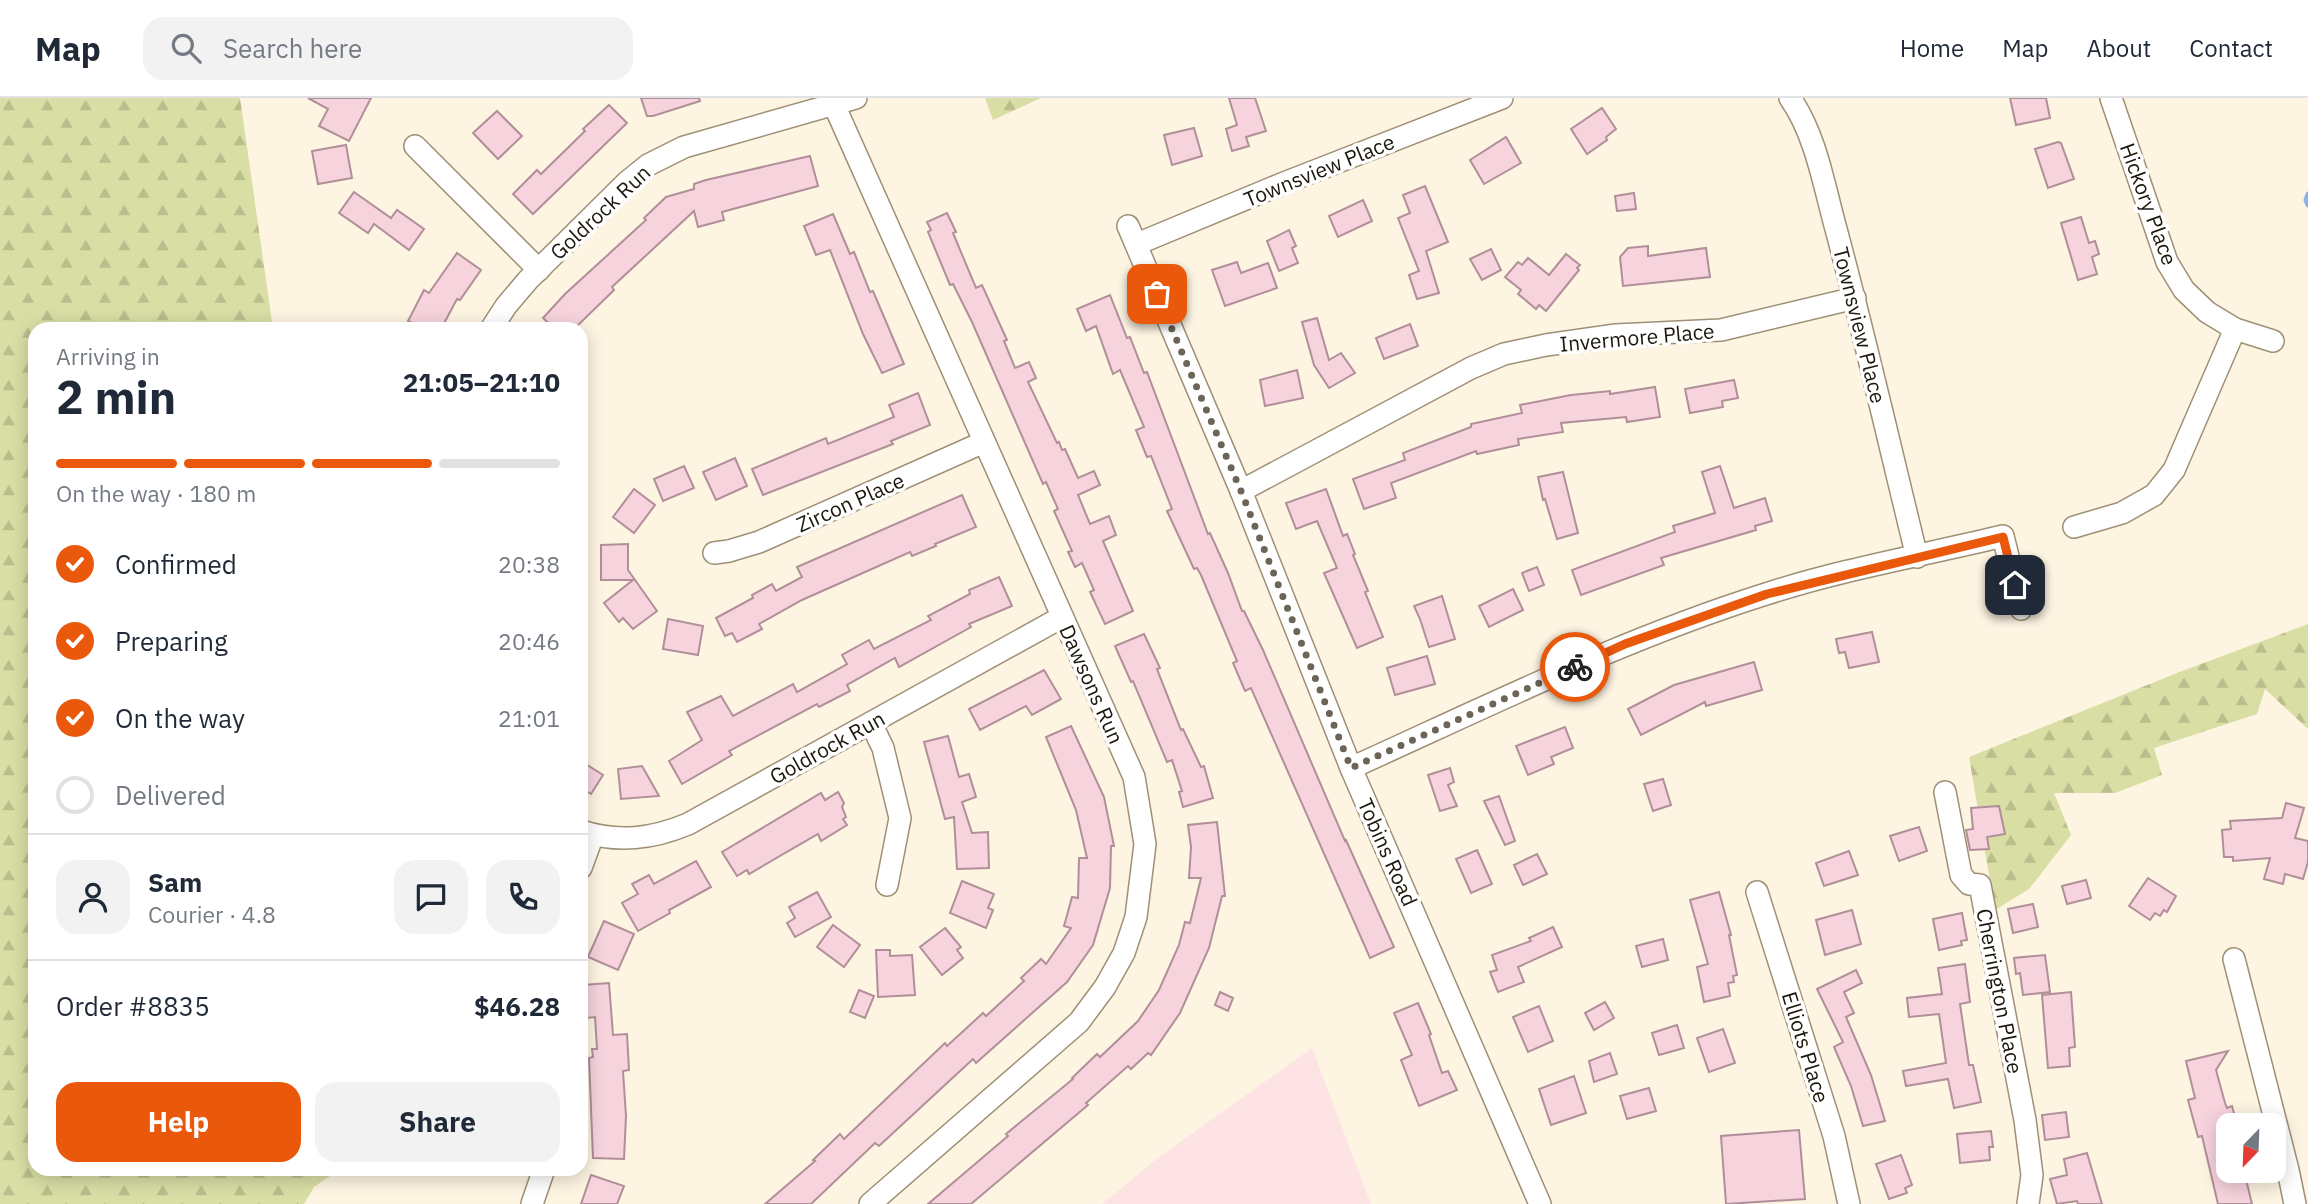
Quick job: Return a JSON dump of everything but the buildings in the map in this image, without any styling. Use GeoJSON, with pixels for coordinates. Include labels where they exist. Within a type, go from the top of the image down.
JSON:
{"type":"FeatureCollection","features":[{"type":"Feature","properties":{"kind":"street","name":"Goldrock Run"},"geometry":{"type":"LineString","coordinates":[[496,322],[517,292],[627,182],[660,158],[684,147],[832,102],[856,98]]}},
{"type":"Feature","properties":{"kind":"street","name":"Townsview Place"},"geometry":{"type":"LineString","coordinates":[[1132,235],[1284,183],[1502,98]]}},
{"type":"Feature","properties":{"kind":"street","name":"Townsview Place"},"geometry":{"type":"LineString","coordinates":[[1790,98],[1801,114],[1816,157],[1854,298],[1917,557]]}},
{"type":"Feature","properties":{"kind":"street","name":"Hickory Place"},"geometry":{"type":"LineString","coordinates":[[2111,98],[2167,262],[2184,290],[2207,312],[2235,329],[2273,341]]}},
{"type":"Feature","properties":{"kind":"street","name":"Dawsons Run"},"geometry":{"type":"LineString","coordinates":[[832,102],[1134,777],[1145,844],[1136,917],[1124,953],[1105,986],[1079,1022],[870,1204]]}},
{"type":"Feature","properties":{"kind":"street"},"geometry":{"type":"LineString","coordinates":[[415,146],[539,270]]}},
{"type":"Feature","properties":{"kind":"street","name":"Tobins Road"},"geometry":{"type":"LineString","coordinates":[[1132,235],[1241,491],[1351,768],[1540,1204]]}},
{"type":"Feature","properties":{"kind":"street","name":"Invermore Place"},"geometry":{"type":"LineString","coordinates":[[1241,491],[1471,368],[1504,354],[1594,337],[1721,330],[1854,298]]}},
{"type":"Feature","properties":{"kind":"street"},"geometry":{"type":"LineString","coordinates":[[2074,527],[2122,513],[2154,495],[2174,470],[2235,329]]}},
{"type":"Feature","properties":{"kind":"street","name":"Zircon Place"},"geometry":{"type":"LineString","coordinates":[[714,553],[759,542],[984,442]]}},
{"type":"Feature","properties":{"kind":"street"},"geometry":{"type":"LineString","coordinates":[[1351,768],[1625,644],[1767,594],[1917,557],[2003,537],[2021,609]]}},
{"type":"Feature","properties":{"kind":"street","name":"Goldrock Run"},"geometry":{"type":"LineString","coordinates":[[588,833],[623,839],[673,830],[1062,617]]}},
{"type":"Feature","properties":{"kind":"street"},"geometry":{"type":"LineString","coordinates":[[871,723],[883,748],[900,818],[887,885]]}},
{"type":"Feature","properties":{"kind":"street","name":"Cherrington Place"},"geometry":{"type":"LineString","coordinates":[[1945,792],[1961,875],[1969,884],[1980,885],[2025,1120],[2032,1175],[2028,1204]]}},
{"type":"Feature","properties":{"kind":"street","name":"Elliots Place"},"geometry":{"type":"LineString","coordinates":[[1757,892],[1833,1136],[1849,1204]]}},
{"type":"Feature","properties":{"kind":"street"},"geometry":{"type":"LineString","coordinates":[[2234,959],[2295,1204]]}},
{"type":"Feature","properties":{"kind":"street"},"geometry":{"type":"LineString","coordinates":[[532,1204],[542,1176]]}},
{"type":"Feature","properties":{"kind":"shaded area"},"geometry":{"type":"Polygon","coordinates":[[[1312,1048],[1371,1204],[1102,1204],[1159,1157],[1312,1048]]]}},
{"type":"Feature","properties":{"kind":"green space"},"geometry":{"type":"Polygon","coordinates":[[[0,98],[240,98],[272,322],[28,322],[28,1176],[330,1176],[314,1187],[304,1204],[0,1204],[0,98]]]}},
{"type":"Feature","properties":{"kind":"green space"},"geometry":{"type":"Polygon","coordinates":[[[985,98],[1041,98],[993,120],[985,98]]]}},
{"type":"Feature","properties":{"kind":"green space"},"geometry":{"type":"Polygon","coordinates":[[[2308,624],[2308,729],[2265,689],[2257,714],[2154,748],[2162,775],[2115,793],[2054,793],[2071,835],[2029,889],[1995,910],[1969,757],[2177,673],[2308,624]]]}},
{"type":"Feature","properties":{"kind":"waterway"},"geometry":{"type":"LineString","coordinates":[[2308,194],[2308,205]]}},
{"type":"Feature","properties":{"kind":"way so far"},"geometry":{"type":"LineString","coordinates":[[1157,294],[1241,491],[1351,768],[1575,667]]}},
{"type":"Feature","properties":{"kind":"route"},"geometry":{"type":"LineString","coordinates":[[1575,667],[1625,644],[1767,594],[2003,537],[2015,585]]}}]}
